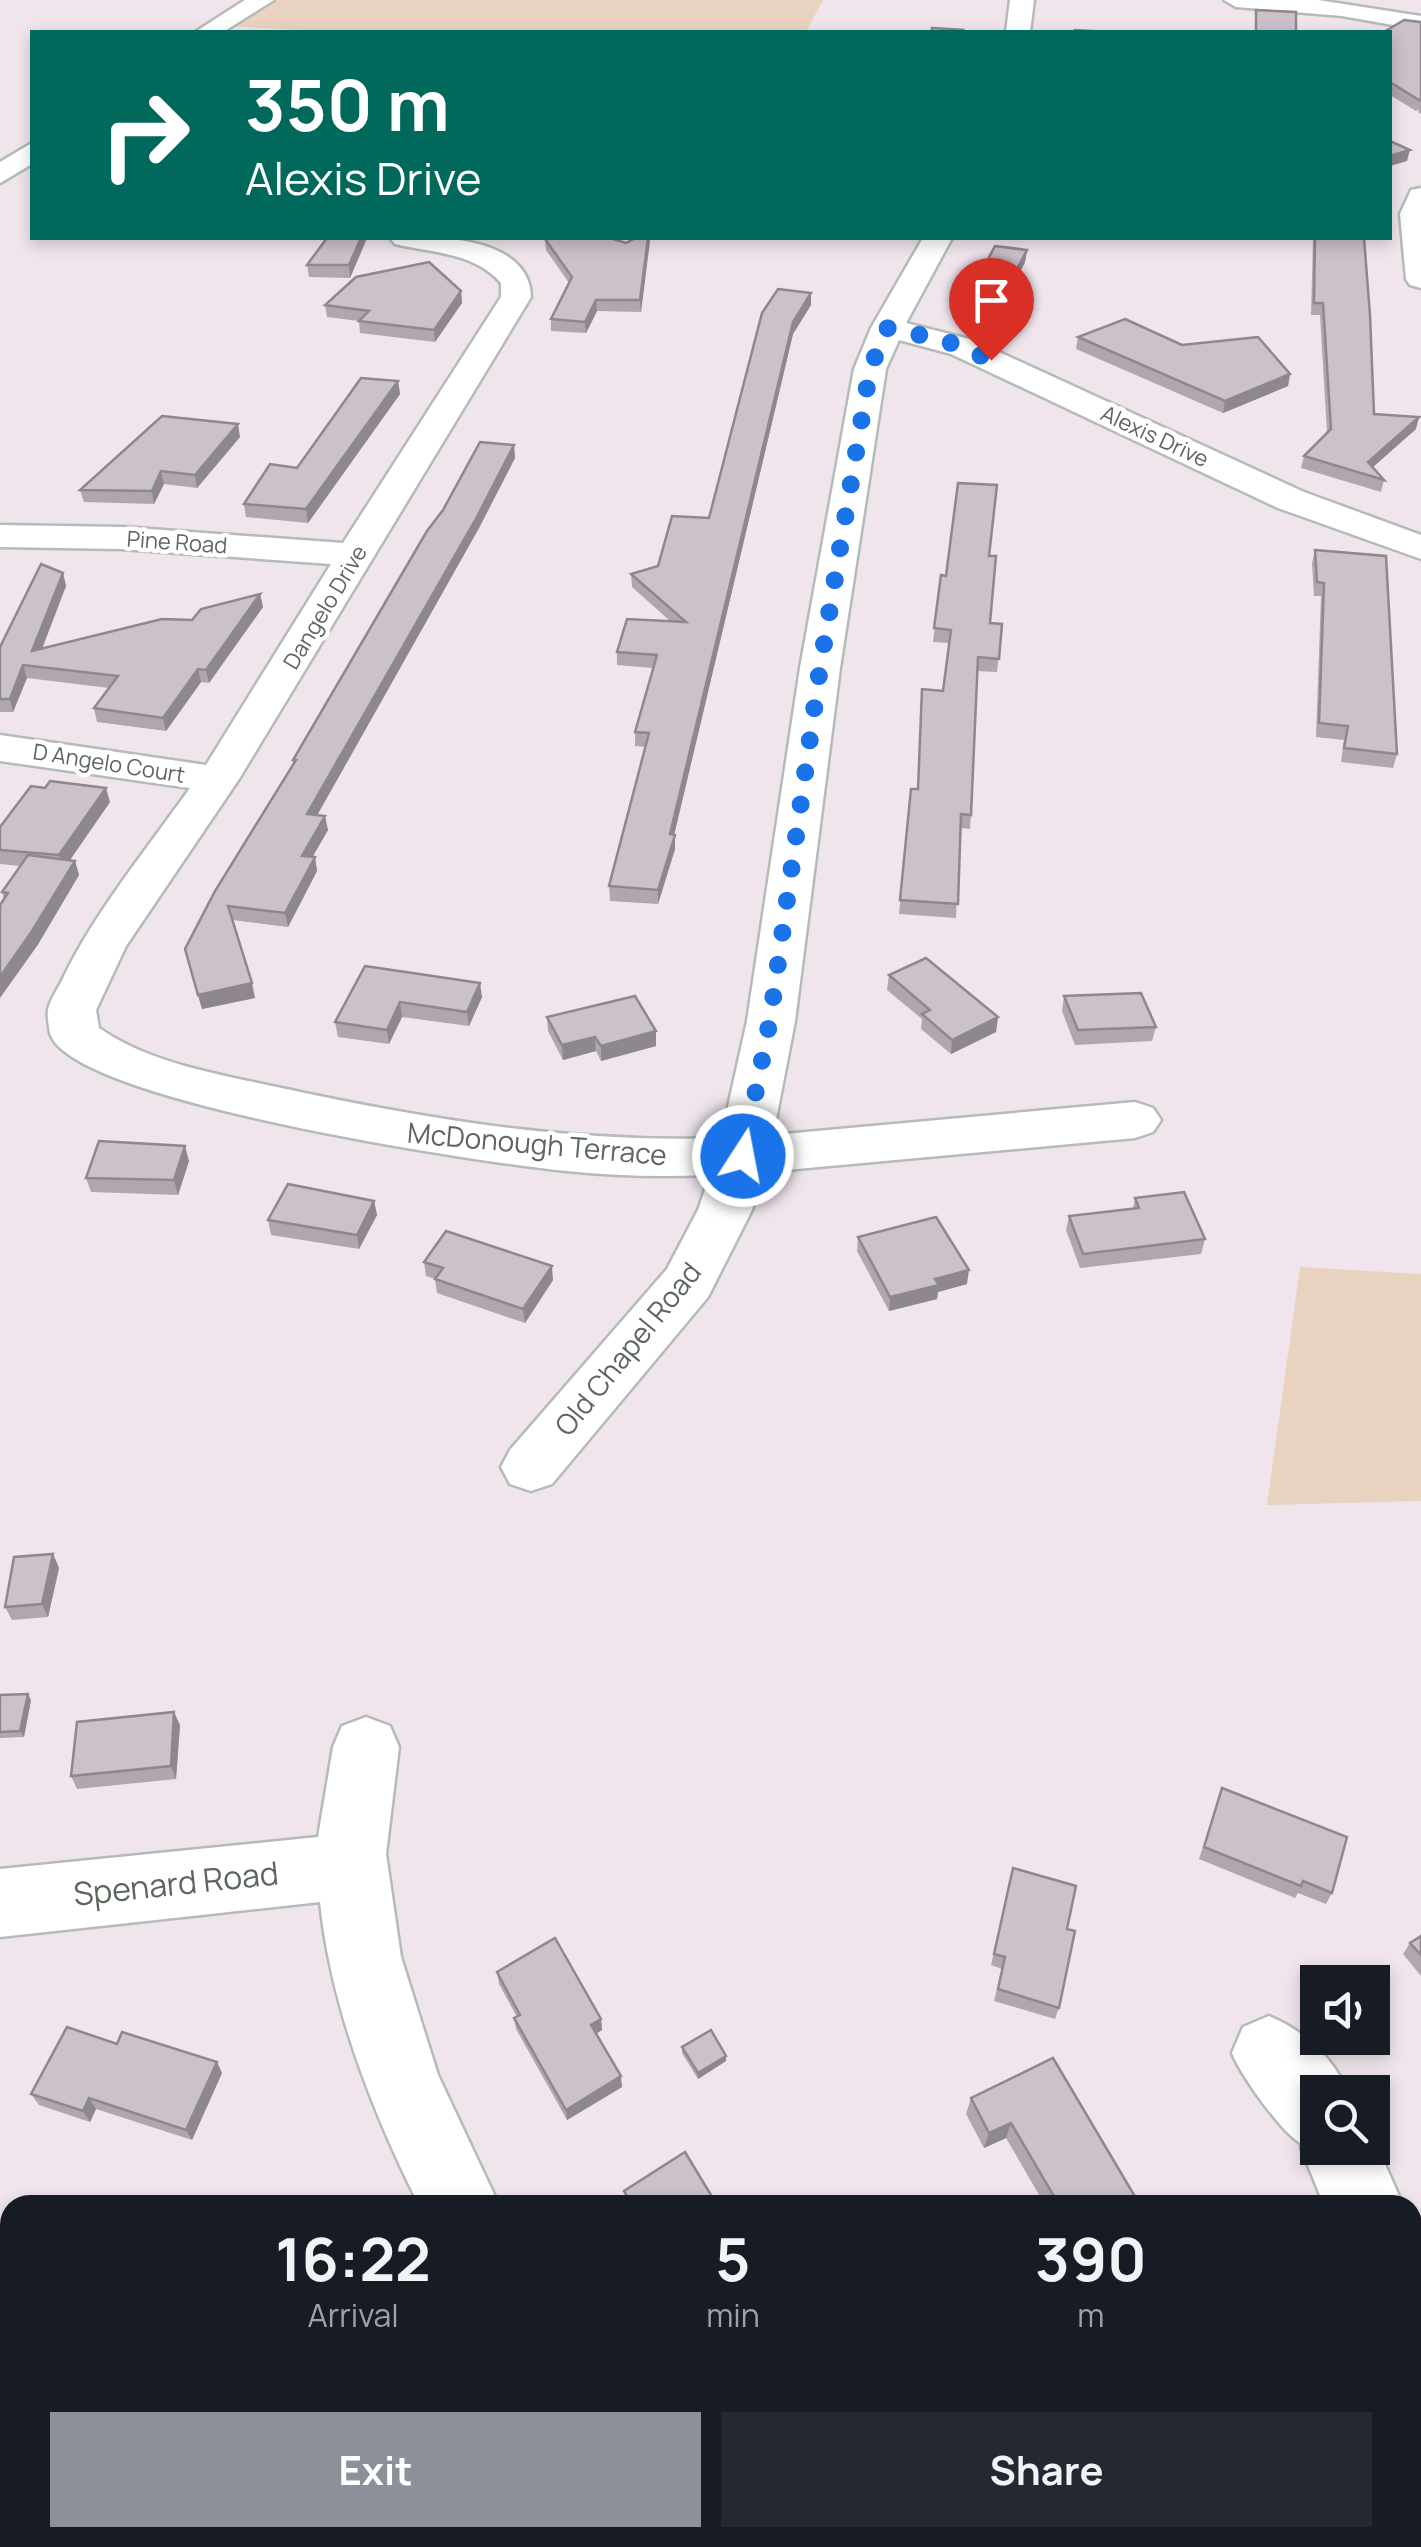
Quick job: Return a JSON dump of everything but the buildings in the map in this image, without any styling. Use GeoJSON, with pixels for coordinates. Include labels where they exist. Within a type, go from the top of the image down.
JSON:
{"type":"FeatureCollection","features":[{"type":"Feature","properties":{"kind":"street"},"geometry":{"type":"LineString","coordinates":[[210,30],[262,0]]}},
{"type":"Feature","properties":{"kind":"street"},"geometry":{"type":"LineString","coordinates":[[1018,30],[1022,0]]}},
{"type":"Feature","properties":{"kind":"street"},"geometry":{"type":"LineString","coordinates":[[1236,0],[1342,9],[1421,23]]}},
{"type":"Feature","properties":{"kind":"street"},"geometry":{"type":"LineString","coordinates":[[0,175],[30,152]]}},
{"type":"Feature","properties":{"kind":"street"},"geometry":{"type":"LineString","coordinates":[[1421,196],[1414,214],[1421,280]]}},
{"type":"Feature","properties":{"kind":"street","name":"Dangelo Drive"},"geometry":{"type":"LineString","coordinates":[[74,1035],[72,1010],[87,974],[119,920],[218,779],[342,581],[354,554],[499,329],[518,288],[512,276],[496,263],[464,250],[415,240]]}},
{"type":"Feature","properties":{"kind":"street","name":"Old Chapel Road"},"geometry":{"type":"LineString","coordinates":[[531,1467],[688,1282],[725,1210],[743,1156],[770,1020],[820,668],[870,369],[887,328],[936,240]]}},
{"type":"Feature","properties":{"kind":"street","name":"Alexis Drive"},"geometry":{"type":"LineString","coordinates":[[887,328],[962,347],[1291,500],[1421,548]]}},
{"type":"Feature","properties":{"kind":"street","name":"Pine Road"},"geometry":{"type":"LineString","coordinates":[[0,536],[122,538],[354,554]]}},
{"type":"Feature","properties":{"kind":"street","name":"D Angelo Court"},"geometry":{"type":"LineString","coordinates":[[0,748],[218,779]]}},
{"type":"Feature","properties":{"kind":"street","name":"McDonough Terrace"},"geometry":{"type":"LineString","coordinates":[[74,1035],[106,1057],[148,1073],[406,1134],[646,1159],[743,1156],[1135,1120]]}},
{"type":"Feature","properties":{"kind":"street"},"geometry":{"type":"LineString","coordinates":[[366,1746],[352,1866],[364,1956],[401,2080],[455,2195]]}},
{"type":"Feature","properties":{"kind":"street","name":"Spenard Road"},"geometry":{"type":"LineString","coordinates":[[0,1903],[352,1866]]}},
{"type":"Feature","properties":{"kind":"street"},"geometry":{"type":"LineString","coordinates":[[1269,2053],[1300,2087]]}},
{"type":"Feature","properties":{"kind":"street"},"geometry":{"type":"LineString","coordinates":[[1346,2165],[1360,2195]]}},
{"type":"Feature","properties":{"kind":"shaded area"},"geometry":{"type":"Polygon","coordinates":[[[268,0],[823,0],[807,30],[301,30],[226,26],[268,0]]]}},
{"type":"Feature","properties":{"kind":"shaded area"},"geometry":{"type":"Polygon","coordinates":[[[1300,1267],[1421,1274],[1421,1501],[1267,1505],[1300,1267]]]}},
{"type":"Feature","properties":{"kind":"route"},"geometry":{"type":"LineString","coordinates":[[743,1156],[770,1020],[820,668],[870,369],[887,328],[944,340],[991,360]]}}]}
